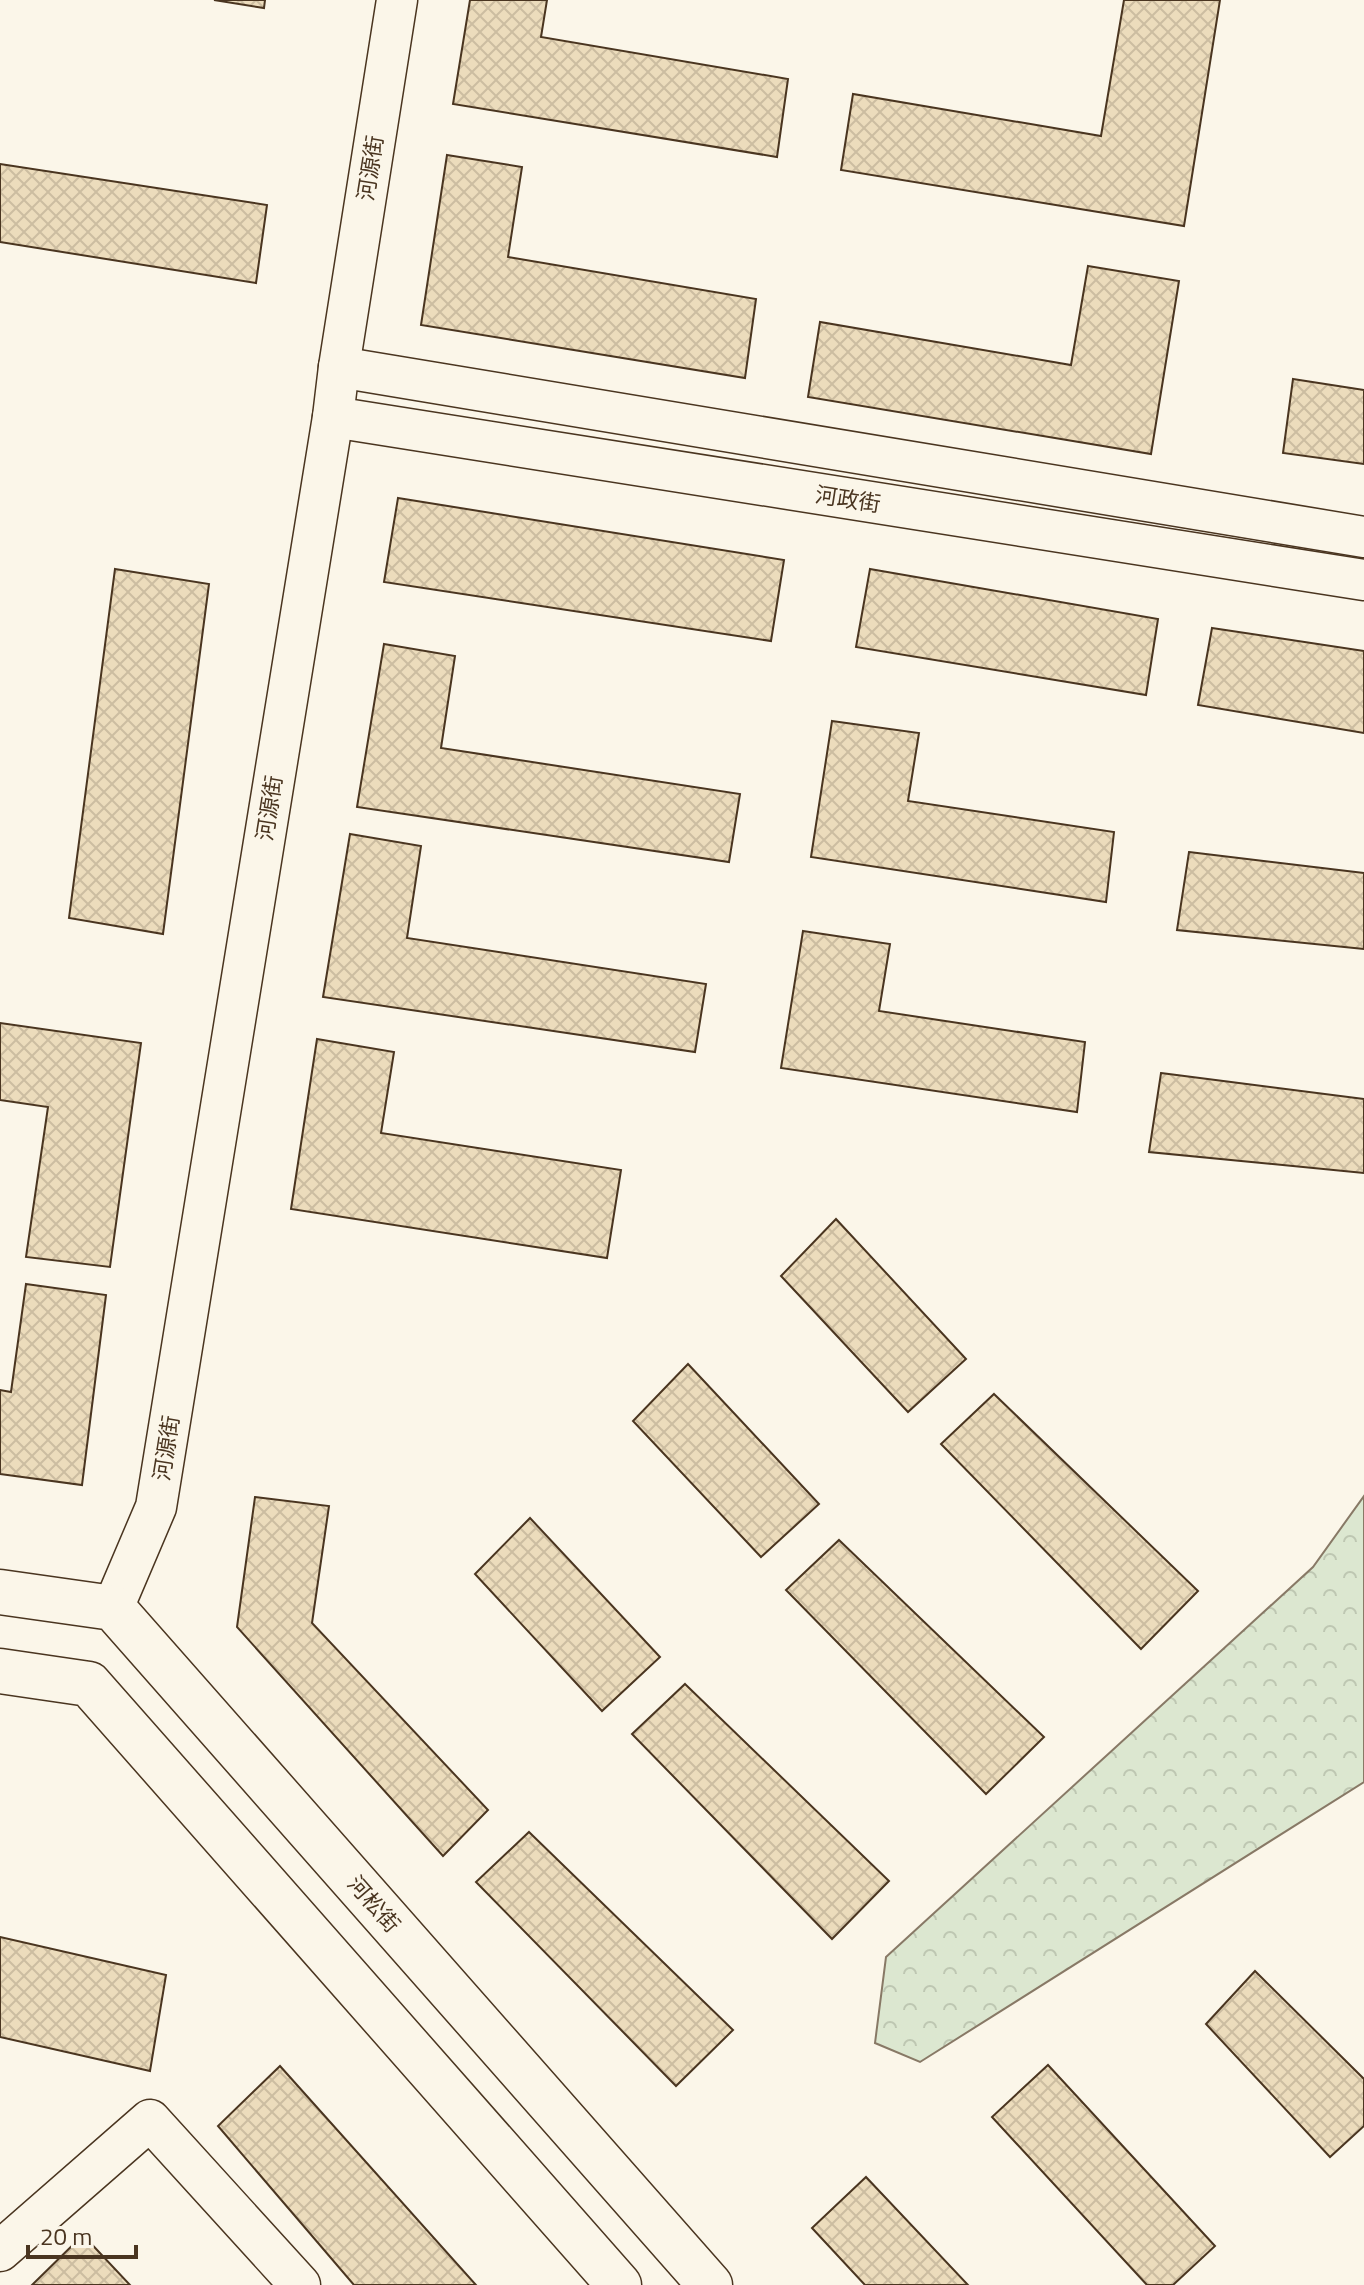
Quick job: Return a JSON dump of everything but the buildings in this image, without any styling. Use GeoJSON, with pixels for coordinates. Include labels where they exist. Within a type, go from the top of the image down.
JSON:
{"type":"FeatureCollection","features":[{"type":"Feature","properties":{"kind":"main road"},"geometry":{"type":"LineString","coordinates":[[0,1592],[113,1608]]}},
{"type":"Feature","properties":{"kind":"main road","name":"河松街"},"geometry":{"type":"LineString","coordinates":[[113,1608],[710,2285]]}},
{"type":"Feature","properties":{"kind":"main road"},"geometry":{"type":"LineString","coordinates":[[0,1671],[89,1684],[619,2285]]}},
{"type":"Feature","properties":{"kind":"street","name":"河源街"},"geometry":{"type":"LineString","coordinates":[[113,1608],[156,1507],[333,417],[397,0]]}},
{"type":"Feature","properties":{"kind":"street"},"geometry":{"type":"LineString","coordinates":[[339,367],[1364,537]]}},
{"type":"Feature","properties":{"kind":"street","name":"河政街"},"geometry":{"type":"LineString","coordinates":[[333,417],[1364,580]]}},
{"type":"Feature","properties":{"kind":"street"},"geometry":{"type":"LineString","coordinates":[[0,2251],[150,2120],[300,2285]]}},
{"type":"Feature","properties":{"kind":"green space"},"geometry":{"type":"Polygon","coordinates":[[[1364,1496],[1364,1782],[920,2062],[875,2043],[886,1957],[1313,1567],[1364,1496]]]}}]}
